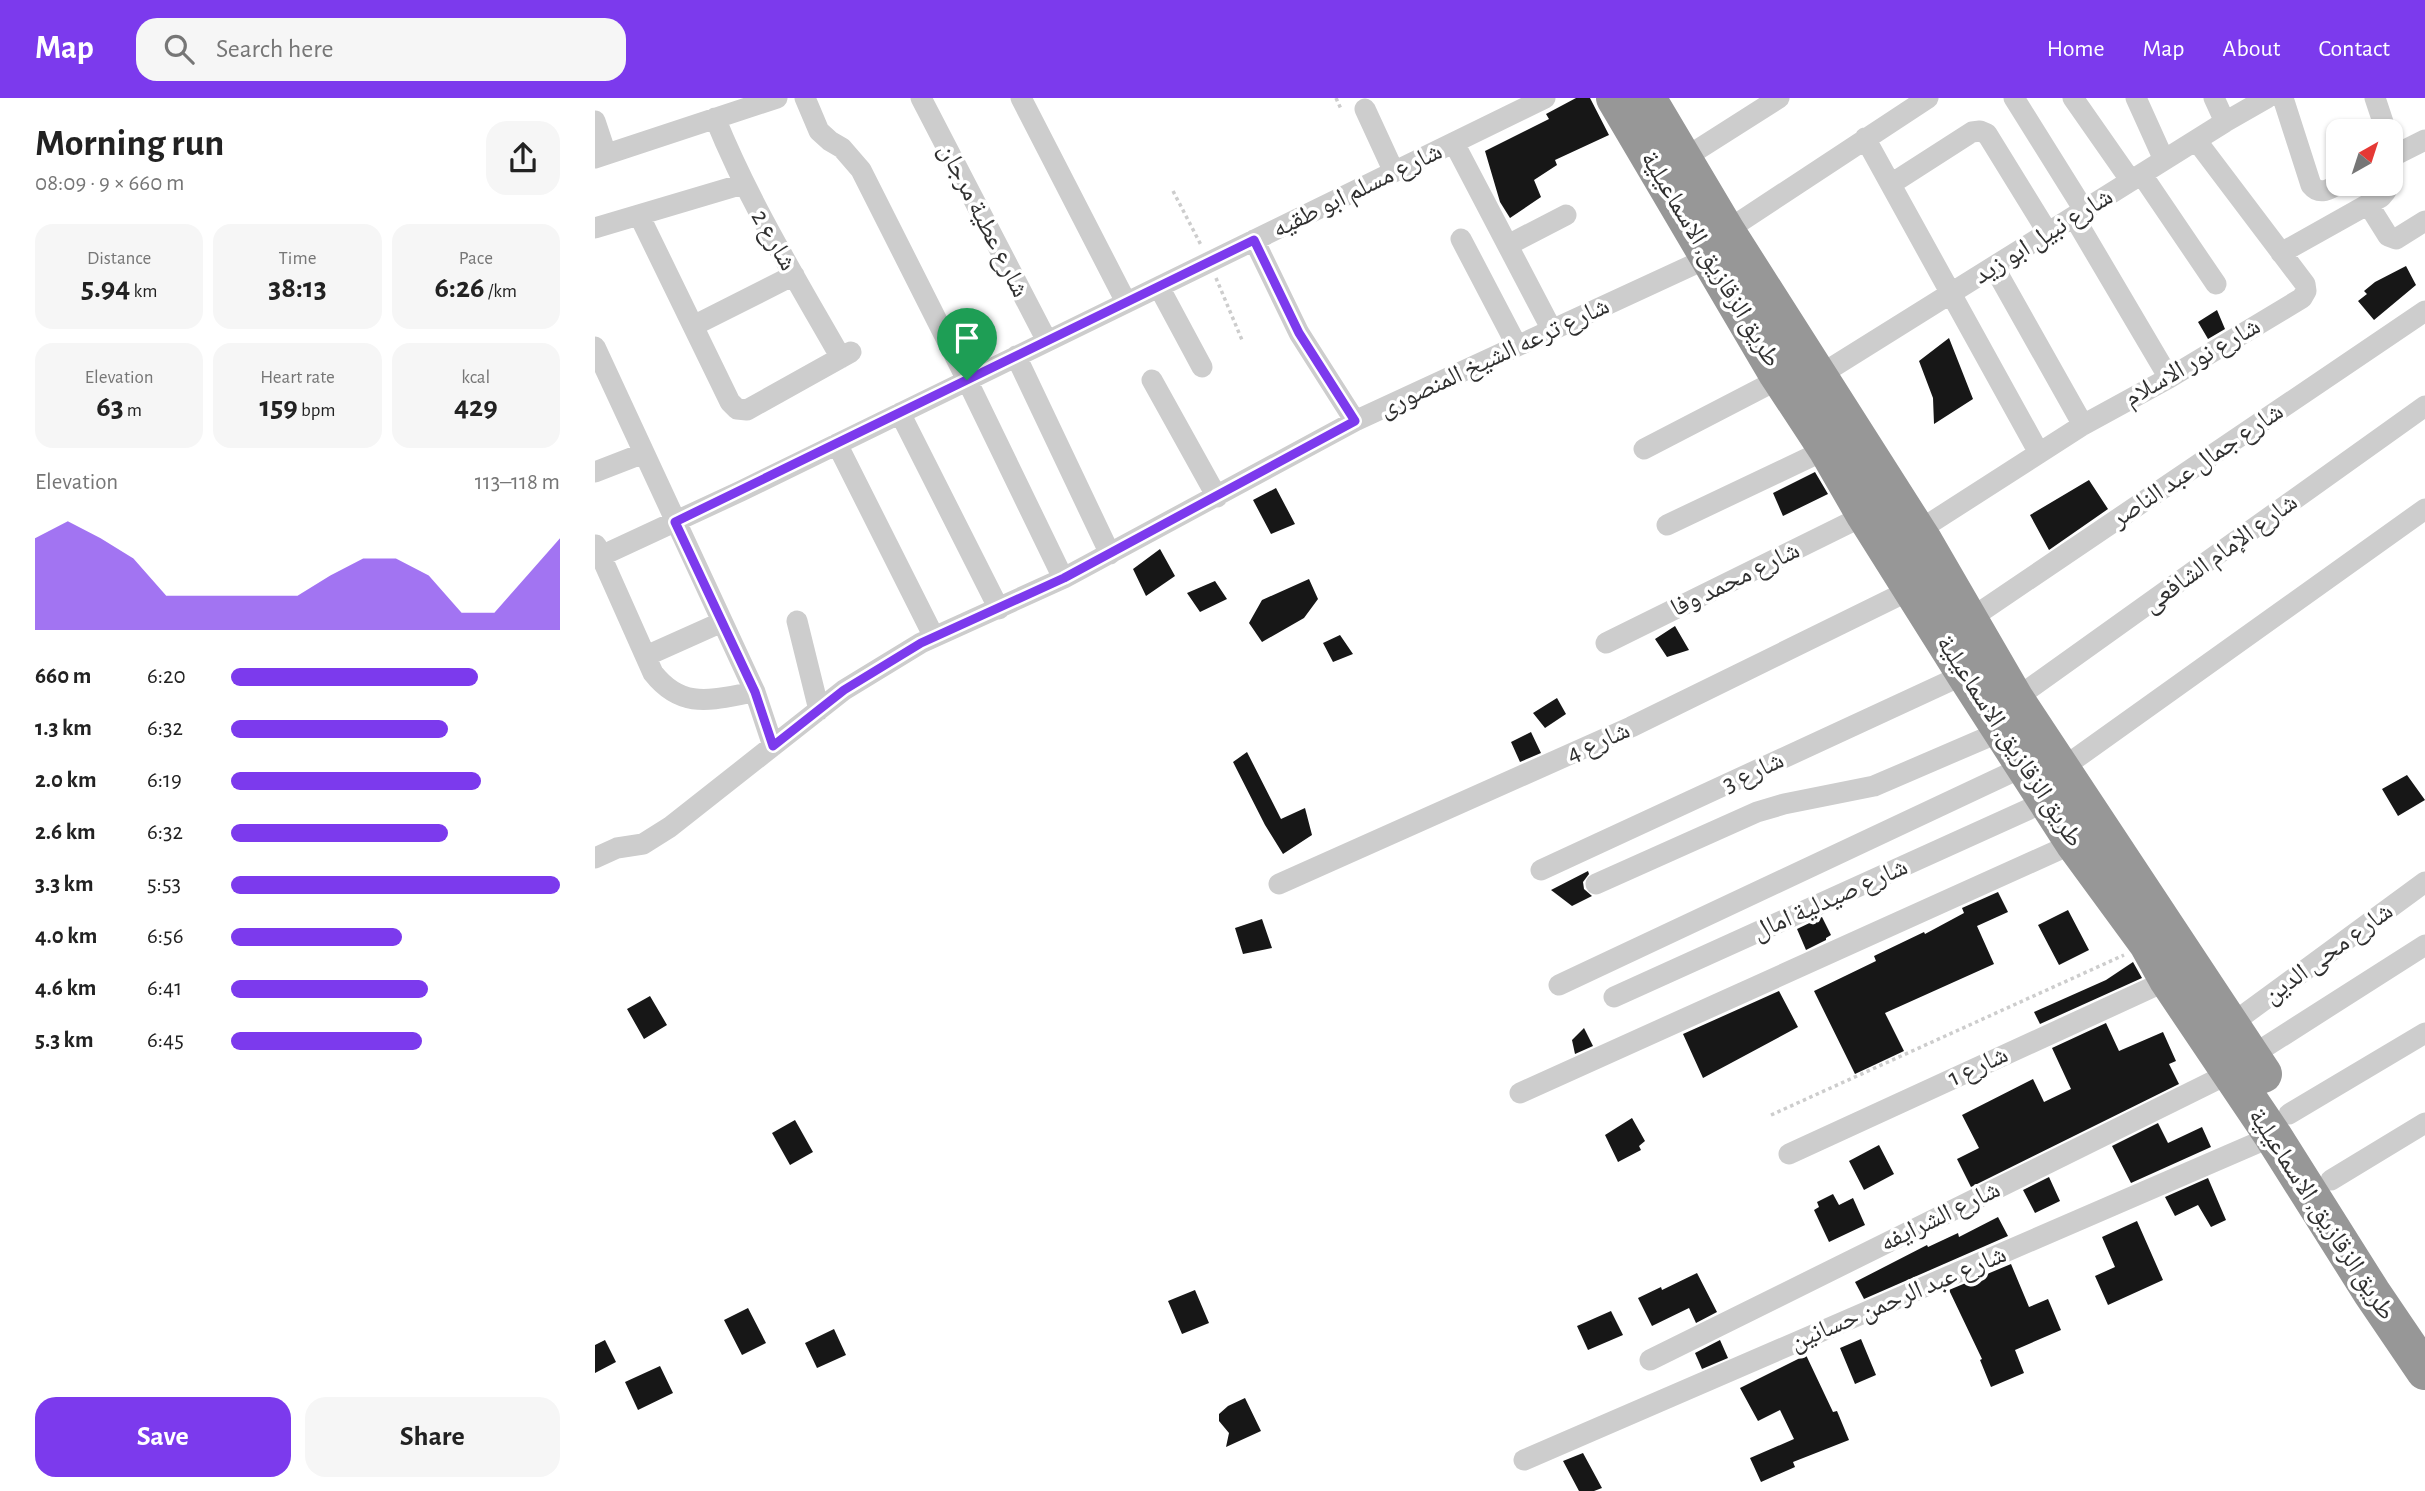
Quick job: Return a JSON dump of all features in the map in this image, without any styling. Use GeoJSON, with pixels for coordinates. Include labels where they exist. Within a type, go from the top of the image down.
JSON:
{"type":"FeatureCollection","features":[{"type":"Feature","properties":{"kind":"highway","name":"طريق الزقازيق, الاسماعيلية"},"geometry":{"type":"LineString","coordinates":[[1615,98],[1718,244],[1820,375],[1929,579],[2044,779],[2074,843],[2148,944],[2168,980],[2240,1065],[2281,1125],[2372,1293],[2425,1371]]}},
{"type":"Feature","properties":{"kind":"highway","name":"طريق الزقازيق, الاسماعيلية"},"geometry":{"type":"LineString","coordinates":[[1647,98],[1683,159],[1718,244],[1781,378],[1827,449],[1865,515],[1929,579],[1965,674],[2009,715]]}},
{"type":"Feature","properties":{"kind":"highway","name":"طريق الزقازيق, الاسماعيلية"},"geometry":{"type":"LineString","coordinates":[[2044,779],[2230,1025],[2240,1065]]}},
{"type":"Feature","properties":{"kind":"highway","name":"طريق الزقازيق, الاسماعيلية"},"geometry":{"type":"LineString","coordinates":[[2281,1125],[2332,1180],[2425,1326]]}},
{"type":"Feature","properties":{"kind":"street"},"geometry":{"type":"LineString","coordinates":[[595,121],[600,156],[776,98]]}},
{"type":"Feature","properties":{"kind":"street"},"geometry":{"type":"LineString","coordinates":[[805,98],[819,131],[842,148],[860,170],[967,380],[1063,578]]}},
{"type":"Feature","properties":{"kind":"street","name":"شارع عطية مرجان"},"geometry":{"type":"LineString","coordinates":[[921,98],[1047,341]]}},
{"type":"Feature","properties":{"kind":"street"},"geometry":{"type":"LineString","coordinates":[[1021,98],[1126,302]]}},
{"type":"Feature","properties":{"kind":"street","name":"شارع مسلم ابو طقيه"},"geometry":{"type":"LineString","coordinates":[[598,549],[675,522],[1545,98]]}},
{"type":"Feature","properties":{"kind":"street"},"geometry":{"type":"LineString","coordinates":[[1683,159],[1779,98]]}},
{"type":"Feature","properties":{"kind":"street","name":"شارع ترعه الشيخ المنصورى"},"geometry":{"type":"LineString","coordinates":[[595,858],[617,848],[643,844],[670,827],[819,710],[874,671],[934,637],[1063,578],[1355,421],[1552,330],[1718,244],[1865,138],[1928,98]]}},
{"type":"Feature","properties":{"kind":"street"},"geometry":{"type":"LineString","coordinates":[[2014,98],[2169,378]]}},
{"type":"Feature","properties":{"kind":"street"},"geometry":{"type":"LineString","coordinates":[[2073,98],[2216,284]]}},
{"type":"Feature","properties":{"kind":"street"},"geometry":{"type":"LineString","coordinates":[[2136,98],[2164,160]]}},
{"type":"Feature","properties":{"kind":"street"},"geometry":{"type":"LineString","coordinates":[[2214,98],[2225,122]]}},
{"type":"Feature","properties":{"kind":"street","name":"شارع نبيل ابو زيد"},"geometry":{"type":"LineString","coordinates":[[1820,375],[2267,98]]}},
{"type":"Feature","properties":{"kind":"street"},"geometry":{"type":"LineString","coordinates":[[2283,98],[2311,186],[2316,190],[2326,190]]}},
{"type":"Feature","properties":{"kind":"street"},"geometry":{"type":"LineString","coordinates":[[2375,98],[2382,119]]}},
{"type":"Feature","properties":{"kind":"street"},"geometry":{"type":"LineString","coordinates":[[1365,109],[1394,172]]}},
{"type":"Feature","properties":{"kind":"street","name":"شارع 2"},"geometry":{"type":"LineString","coordinates":[[694,326],[730,402],[737,409],[747,410],[846,355],[794,275],[743,184],[715,118]]}},
{"type":"Feature","properties":{"kind":"street"},"geometry":{"type":"LineString","coordinates":[[1891,184],[1972,132],[1980,131],[1986,134],[2048,233]]}},
{"type":"Feature","properties":{"kind":"street"},"geometry":{"type":"LineString","coordinates":[[1865,138],[2039,453]]}},
{"type":"Feature","properties":{"kind":"street","name":"شارع نور الاسلام"},"geometry":{"type":"LineString","coordinates":[[1929,579],[2039,453],[2302,298],[2306,291],[2305,284],[2196,140]]}},
{"type":"Feature","properties":{"kind":"street"},"geometry":{"type":"LineString","coordinates":[[2403,151],[2425,140]]}},
{"type":"Feature","properties":{"kind":"street"},"geometry":{"type":"LineString","coordinates":[[1454,143],[1552,330]]}},
{"type":"Feature","properties":{"kind":"street"},"geometry":{"type":"LineString","coordinates":[[595,228],[743,184]]}},
{"type":"Feature","properties":{"kind":"street"},"geometry":{"type":"LineString","coordinates":[[2281,253],[2382,196]]}},
{"type":"Feature","properties":{"kind":"street"},"geometry":{"type":"LineString","coordinates":[[2368,204],[2391,239],[2396,239],[2425,220]]}},
{"type":"Feature","properties":{"kind":"street"},"geometry":{"type":"LineString","coordinates":[[639,215],[694,326],[794,275]]}},
{"type":"Feature","properties":{"kind":"street"},"geometry":{"type":"LineString","coordinates":[[1508,245],[1566,215]]}},
{"type":"Feature","properties":{"kind":"street"},"geometry":{"type":"LineString","coordinates":[[1461,239],[1517,346]]}},
{"type":"Feature","properties":{"kind":"street"},"geometry":{"type":"LineString","coordinates":[[1254,240],[1299,333],[1355,421]]}},
{"type":"Feature","properties":{"kind":"street"},"geometry":{"type":"LineString","coordinates":[[1994,267],[2083,425]]}},
{"type":"Feature","properties":{"kind":"street"},"geometry":{"type":"LineString","coordinates":[[1159,286],[1202,368]]}},
{"type":"Feature","properties":{"kind":"street","name":"شارع جمال عبد الناصر"},"geometry":{"type":"LineString","coordinates":[[1929,579],[2425,310]]}},
{"type":"Feature","properties":{"kind":"street"},"geometry":{"type":"LineString","coordinates":[[595,347],[755,692],[773,746]]}},
{"type":"Feature","properties":{"kind":"street"},"geometry":{"type":"LineString","coordinates":[[1016,356],[1109,554]]}},
{"type":"Feature","properties":{"kind":"street"},"geometry":{"type":"LineString","coordinates":[[1644,449],[1781,378]]}},
{"type":"Feature","properties":{"kind":"street"},"geometry":{"type":"LineString","coordinates":[[1152,380],[1217,497]]}},
{"type":"Feature","properties":{"kind":"street","name":"شارع الإمام الشافعى"},"geometry":{"type":"LineString","coordinates":[[1596,884],[1757,813],[1784,804],[1874,786],[2009,715],[2425,406]]}},
{"type":"Feature","properties":{"kind":"street"},"geometry":{"type":"LineString","coordinates":[[900,413],[999,609]]}},
{"type":"Feature","properties":{"kind":"street"},"geometry":{"type":"LineString","coordinates":[[837,444],[934,637]]}},
{"type":"Feature","properties":{"kind":"street"},"geometry":{"type":"LineString","coordinates":[[1667,524],[1827,449]]}},
{"type":"Feature","properties":{"kind":"street"},"geometry":{"type":"LineString","coordinates":[[595,472],[644,453]]}},
{"type":"Feature","properties":{"kind":"street"},"geometry":{"type":"LineString","coordinates":[[1559,985],[2044,779],[2425,509]]}},
{"type":"Feature","properties":{"kind":"street","name":"شارع محمد وفا"},"geometry":{"type":"LineString","coordinates":[[1606,643],[1865,515]]}},
{"type":"Feature","properties":{"kind":"street"},"geometry":{"type":"LineString","coordinates":[[598,549],[653,673],[663,686],[692,700],[709,700],[755,692]]}},
{"type":"Feature","properties":{"kind":"street","name":"شارع 4"},"geometry":{"type":"LineString","coordinates":[[1279,884],[1631,727],[1929,579]]}},
{"type":"Feature","properties":{"kind":"street"},"geometry":{"type":"LineString","coordinates":[[797,621],[819,710]]}},
{"type":"Feature","properties":{"kind":"street"},"geometry":{"type":"LineString","coordinates":[[646,656],[722,622]]}},
{"type":"Feature","properties":{"kind":"street","name":"شارع 3"},"geometry":{"type":"LineString","coordinates":[[1541,870],[1965,674]]}},
{"type":"Feature","properties":{"kind":"street","name":"شارع صيدلية امال"},"geometry":{"type":"LineString","coordinates":[[1614,997],[2044,779]]}},
{"type":"Feature","properties":{"kind":"street"},"geometry":{"type":"LineString","coordinates":[[1520,1093],[2074,843]]}},
{"type":"Feature","properties":{"kind":"street","name":"شارع محى الدين"},"geometry":{"type":"LineString","coordinates":[[2230,1025],[2425,882]]}},
{"type":"Feature","properties":{"kind":"street","name":"شارع الشرايفه"},"geometry":{"type":"LineString","coordinates":[[1650,1360],[2240,1065],[2425,945]]}},
{"type":"Feature","properties":{"kind":"street","name":"شارع 1"},"geometry":{"type":"LineString","coordinates":[[1789,1154],[2168,980]]}},
{"type":"Feature","properties":{"kind":"street","name":"شارع عبد الرحمن حسانين"},"geometry":{"type":"LineString","coordinates":[[1524,1460],[2281,1125],[2425,1033]]}},
{"type":"Feature","properties":{"kind":"street"},"geometry":{"type":"LineString","coordinates":[[2332,1180],[2425,1123]]}},
{"type":"Feature","properties":{"kind":"path"},"geometry":{"type":"LineString","coordinates":[[1336,98],[1341,108]]}},
{"type":"Feature","properties":{"kind":"path"},"geometry":{"type":"LineString","coordinates":[[1173,191],[1209,262],[1242,340]]}},
{"type":"Feature","properties":{"kind":"path"},"geometry":{"type":"LineString","coordinates":[[1772,1115],[2148,944]]}},
{"type":"Feature","properties":{"kind":"building"},"geometry":{"type":"Polygon","coordinates":[[[1576,98],[1590,98],[1609,135],[1555,160],[1557,165],[1534,180],[1541,197],[1510,218],[1500,202],[1485,151],[1549,119],[1546,114],[1576,98]]]}},
{"type":"Feature","properties":{"kind":"building"},"geometry":{"type":"Polygon","coordinates":[[[2406,266],[2416,285],[2374,320],[2358,301],[2367,294],[2364,291],[2375,282],[2406,266]]]}},
{"type":"Feature","properties":{"kind":"building"},"geometry":{"type":"Polygon","coordinates":[[[2217,310],[2225,329],[2208,339],[2198,322],[2217,310]]]}},
{"type":"Feature","properties":{"kind":"building"},"geometry":{"type":"Polygon","coordinates":[[[1949,338],[1973,399],[1934,424],[1933,398],[1919,361],[1949,338]]]}},
{"type":"Feature","properties":{"kind":"building"},"geometry":{"type":"Polygon","coordinates":[[[1815,472],[1828,494],[1783,516],[1773,493],[1815,472]]]}},
{"type":"Feature","properties":{"kind":"building"},"geometry":{"type":"Polygon","coordinates":[[[2089,480],[2108,509],[2049,550],[2030,515],[2089,480]]]}},
{"type":"Feature","properties":{"kind":"building"},"geometry":{"type":"Polygon","coordinates":[[[1276,488],[1295,524],[1271,534],[1253,500],[1276,488]]]}},
{"type":"Feature","properties":{"kind":"building"},"geometry":{"type":"Polygon","coordinates":[[[1160,549],[1175,576],[1146,596],[1133,569],[1160,549]]]}},
{"type":"Feature","properties":{"kind":"building"},"geometry":{"type":"Polygon","coordinates":[[[1309,579],[1318,599],[1304,618],[1262,642],[1249,623],[1262,600],[1309,579]]]}},
{"type":"Feature","properties":{"kind":"building"},"geometry":{"type":"Polygon","coordinates":[[[1215,581],[1227,599],[1200,612],[1187,593],[1215,581]]]}},
{"type":"Feature","properties":{"kind":"building"},"geometry":{"type":"Polygon","coordinates":[[[1675,626],[1689,650],[1667,657],[1655,639],[1675,626]]]}},
{"type":"Feature","properties":{"kind":"building"},"geometry":{"type":"Polygon","coordinates":[[[1340,635],[1353,654],[1333,662],[1323,643],[1340,635]]]}},
{"type":"Feature","properties":{"kind":"building"},"geometry":{"type":"Polygon","coordinates":[[[1557,698],[1566,714],[1545,728],[1533,713],[1557,698]]]}},
{"type":"Feature","properties":{"kind":"building"},"geometry":{"type":"Polygon","coordinates":[[[1531,732],[1541,753],[1520,762],[1511,742],[1531,732]]]}},
{"type":"Feature","properties":{"kind":"building"},"geometry":{"type":"Polygon","coordinates":[[[1247,752],[1281,819],[1305,808],[1312,835],[1283,854],[1233,762],[1247,752]]]}},
{"type":"Feature","properties":{"kind":"building"},"geometry":{"type":"Polygon","coordinates":[[[2407,775],[2425,800],[2398,816],[2382,789],[2407,775]]]}},
{"type":"Feature","properties":{"kind":"building"},"geometry":{"type":"Polygon","coordinates":[[[1588,871],[1589,874],[1583,882],[1584,889],[1592,896],[1572,906],[1551,890],[1588,871]]]}},
{"type":"Feature","properties":{"kind":"building"},"geometry":{"type":"Polygon","coordinates":[[[1998,892],[2008,912],[1977,926],[1994,964],[1885,1013],[1904,1051],[1855,1074],[1814,991],[1876,961],[1874,956],[1924,932],[1925,934],[1964,913],[1962,908],[1998,892]]]}},
{"type":"Feature","properties":{"kind":"building"},"geometry":{"type":"Polygon","coordinates":[[[2068,910],[2089,950],[2059,965],[2038,925],[2068,910]]]}},
{"type":"Feature","properties":{"kind":"building"},"geometry":{"type":"Polygon","coordinates":[[[1822,917],[1831,935],[1806,950],[1797,929],[1822,917]]]}},
{"type":"Feature","properties":{"kind":"building"},"geometry":{"type":"Polygon","coordinates":[[[1262,919],[1272,948],[1243,954],[1235,928],[1262,919]]]}},
{"type":"Feature","properties":{"kind":"building"},"geometry":{"type":"Polygon","coordinates":[[[2133,962],[2142,978],[2040,1024],[2034,1012],[2106,980],[2133,962]]]}},
{"type":"Feature","properties":{"kind":"building"},"geometry":{"type":"Polygon","coordinates":[[[1779,991],[1798,1027],[1703,1078],[1683,1034],[1779,991]]]}},
{"type":"Feature","properties":{"kind":"building"},"geometry":{"type":"Polygon","coordinates":[[[650,996],[667,1025],[644,1039],[627,1009],[650,996]]]}},
{"type":"Feature","properties":{"kind":"building"},"geometry":{"type":"Polygon","coordinates":[[[2106,1023],[2119,1051],[2163,1032],[2176,1061],[2169,1064],[2179,1084],[1971,1187],[1957,1159],[1979,1148],[1962,1115],[2033,1079],[2044,1102],[2071,1089],[2052,1048],[2106,1023]]]}},
{"type":"Feature","properties":{"kind":"building"},"geometry":{"type":"Polygon","coordinates":[[[1584,1028],[1593,1046],[1575,1054],[1572,1040],[1584,1028]]]}},
{"type":"Feature","properties":{"kind":"building"},"geometry":{"type":"Polygon","coordinates":[[[1632,1118],[1645,1141],[1639,1146],[1641,1150],[1618,1162],[1605,1135],[1632,1118]]]}},
{"type":"Feature","properties":{"kind":"building"},"geometry":{"type":"Polygon","coordinates":[[[795,1120],[813,1152],[790,1165],[772,1133],[795,1120]]]}},
{"type":"Feature","properties":{"kind":"building"},"geometry":{"type":"Polygon","coordinates":[[[2158,1123],[2168,1143],[2202,1127],[2211,1147],[2131,1183],[2112,1146],[2158,1123]]]}},
{"type":"Feature","properties":{"kind":"building"},"geometry":{"type":"Polygon","coordinates":[[[1879,1145],[1894,1174],[1864,1190],[1849,1161],[1879,1145]]]}},
{"type":"Feature","properties":{"kind":"building"},"geometry":{"type":"Polygon","coordinates":[[[2049,1177],[2060,1201],[2035,1213],[2023,1190],[2049,1177]]]}},
{"type":"Feature","properties":{"kind":"building"},"geometry":{"type":"Polygon","coordinates":[[[2208,1178],[2226,1220],[2211,1227],[2198,1205],[2175,1216],[2165,1197],[2208,1178]]]}},
{"type":"Feature","properties":{"kind":"building"},"geometry":{"type":"Polygon","coordinates":[[[1833,1194],[1839,1205],[1853,1198],[1865,1225],[1829,1242],[1814,1210],[1819,1207],[1817,1202],[1833,1194]]]}},
{"type":"Feature","properties":{"kind":"building"},"geometry":{"type":"Polygon","coordinates":[[[1998,1217],[2008,1236],[1864,1299],[1855,1282],[1927,1245],[1928,1247],[1958,1233],[1959,1237],[1998,1217]]]}},
{"type":"Feature","properties":{"kind":"building"},"geometry":{"type":"Polygon","coordinates":[[[2137,1221],[2163,1280],[2108,1305],[2095,1276],[2115,1267],[2102,1237],[2137,1221]]]}},
{"type":"Feature","properties":{"kind":"building"},"geometry":{"type":"Polygon","coordinates":[[[2011,1264],[2029,1307],[2048,1299],[2061,1330],[2015,1350],[2024,1373],[1991,1387],[1980,1360],[1982,1359],[1949,1290],[2011,1264]]]}},
{"type":"Feature","properties":{"kind":"building"},"geometry":{"type":"Polygon","coordinates":[[[1697,1273],[1717,1312],[1696,1323],[1689,1308],[1652,1326],[1638,1298],[1697,1273]]]}},
{"type":"Feature","properties":{"kind":"building"},"geometry":{"type":"Polygon","coordinates":[[[1195,1290],[1209,1323],[1182,1334],[1168,1301],[1195,1290]]]}},
{"type":"Feature","properties":{"kind":"building"},"geometry":{"type":"Polygon","coordinates":[[[748,1308],[766,1343],[742,1355],[724,1320],[748,1308]]]}},
{"type":"Feature","properties":{"kind":"building"},"geometry":{"type":"Polygon","coordinates":[[[1611,1311],[1623,1335],[1588,1350],[1577,1326],[1611,1311]]]}},
{"type":"Feature","properties":{"kind":"building"},"geometry":{"type":"Polygon","coordinates":[[[834,1329],[846,1355],[817,1368],[805,1343],[834,1329]]]}},
{"type":"Feature","properties":{"kind":"building"},"geometry":{"type":"Polygon","coordinates":[[[1861,1339],[1876,1375],[1855,1384],[1840,1348],[1861,1339]]]}},
{"type":"Feature","properties":{"kind":"building"},"geometry":{"type":"Polygon","coordinates":[[[605,1340],[616,1362],[595,1373],[595,1345],[605,1340]]]}},
{"type":"Feature","properties":{"kind":"building"},"geometry":{"type":"Polygon","coordinates":[[[1720,1340],[1728,1358],[1702,1369],[1695,1353],[1720,1340]]]}},
{"type":"Feature","properties":{"kind":"building"},"geometry":{"type":"Polygon","coordinates":[[[1806,1355],[1833,1412],[1837,1411],[1849,1440],[1793,1462],[1795,1467],[1761,1482],[1750,1458],[1794,1439],[1780,1410],[1758,1421],[1740,1388],[1806,1355]]]}},
{"type":"Feature","properties":{"kind":"building"},"geometry":{"type":"Polygon","coordinates":[[[660,1366],[673,1393],[638,1410],[625,1382],[660,1366]]]}},
{"type":"Feature","properties":{"kind":"building"},"geometry":{"type":"Polygon","coordinates":[[[1245,1398],[1261,1431],[1226,1447],[1229,1433],[1219,1421],[1219,1414],[1245,1398]]]}},
{"type":"Feature","properties":{"kind":"building"},"geometry":{"type":"Polygon","coordinates":[[[1583,1453],[1602,1488],[1579,1491],[1563,1461],[1583,1453]]]}},
{"type":"Feature","properties":{"kind":"route"},"geometry":{"type":"LineString","coordinates":[[1254,240],[1299,333],[1355,421],[1064,578],[921,643],[844,690],[773,746],[755,692],[675,522],[967,380],[1254,240]]}}]}
